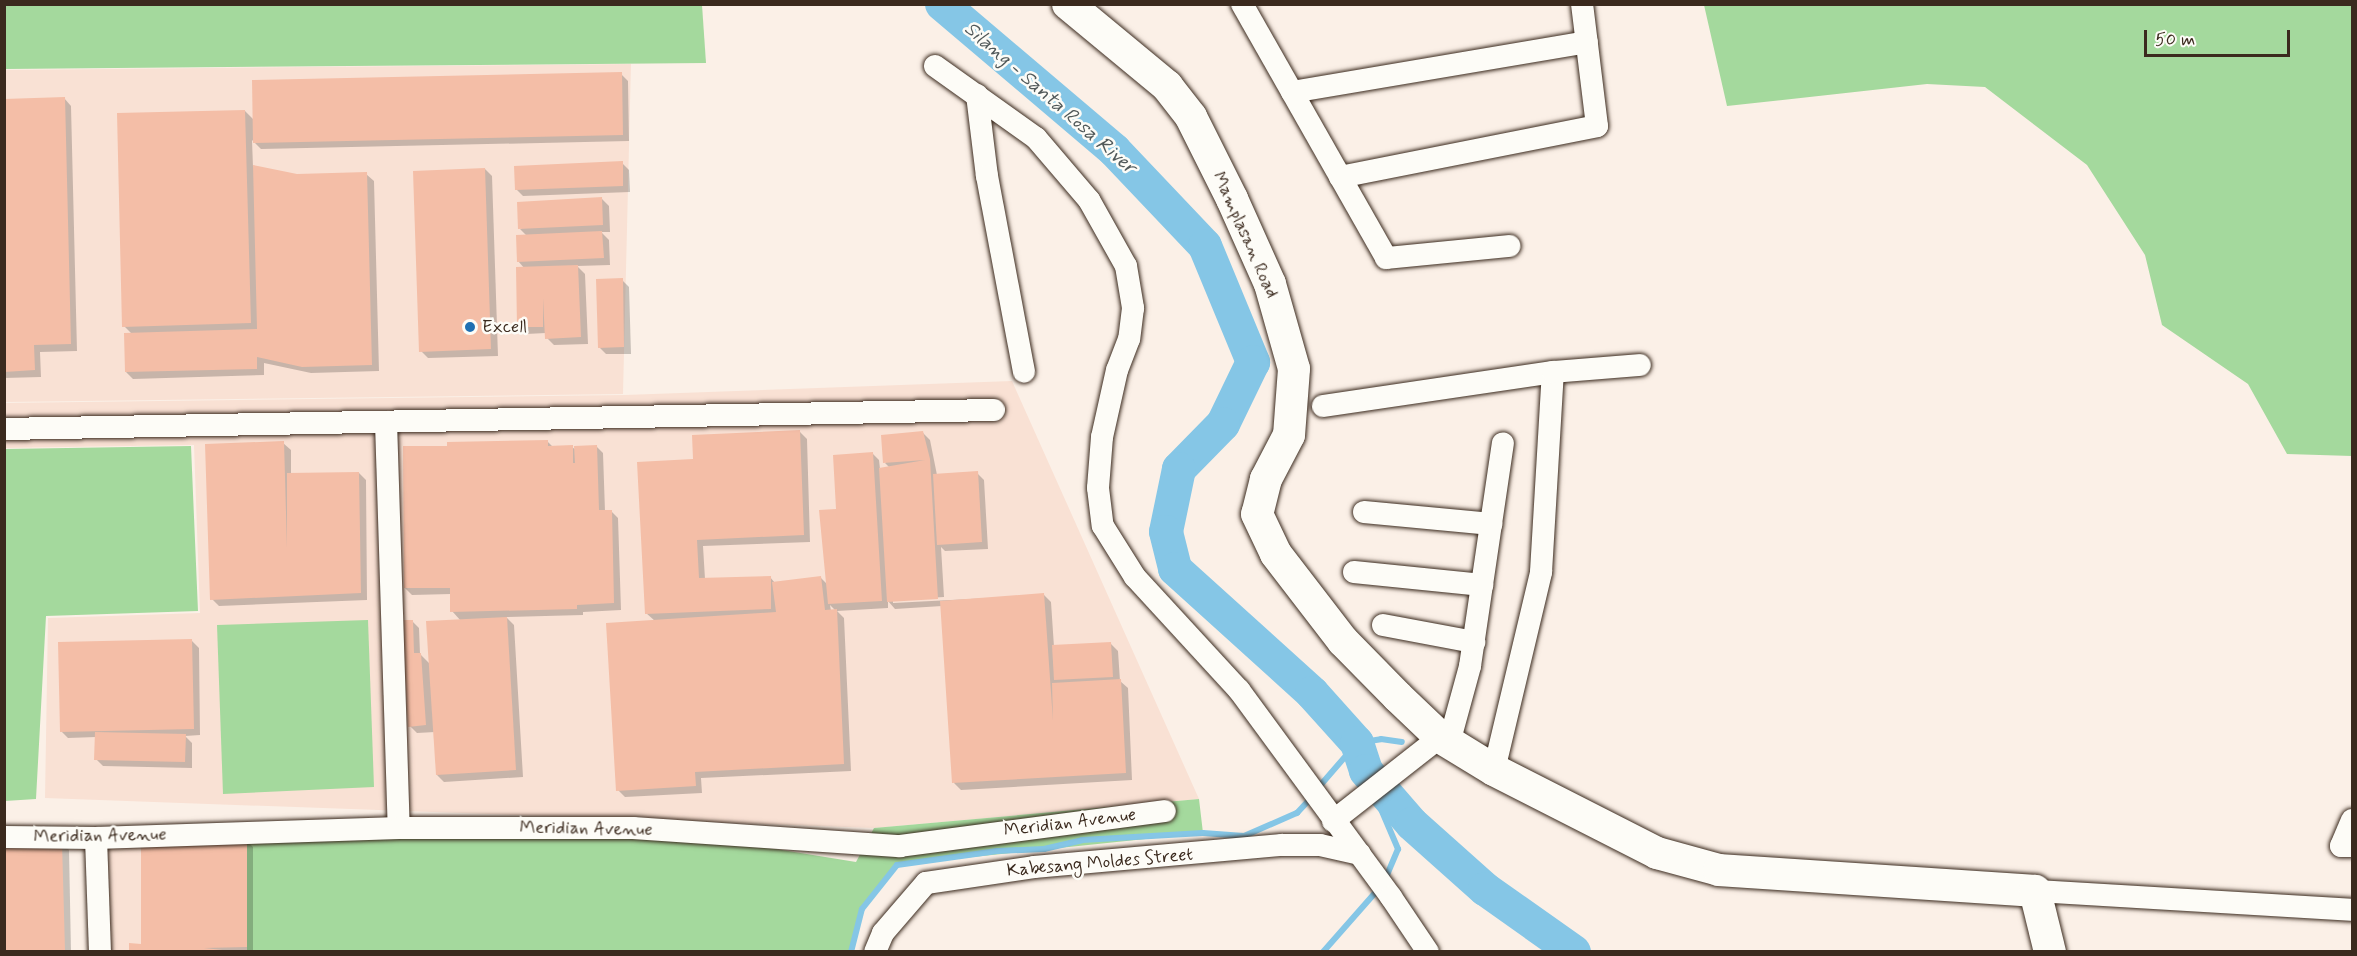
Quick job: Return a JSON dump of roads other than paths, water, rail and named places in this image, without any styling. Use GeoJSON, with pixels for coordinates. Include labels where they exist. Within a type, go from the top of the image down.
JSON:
{"type":"FeatureCollection","features":[{"type":"Feature","properties":{"kind":"street","name":"Mamplasan Road"},"geometry":{"type":"LineString","coordinates":[[1068,4],[1167,86],[1191,117],[1270,284],[1294,369],[1289,435],[1266,479],[1257,514],[1276,554],[1343,641],[1445,740],[1494,770],[1657,853],[1719,870],[2035,891]]}},
{"type":"Feature","properties":{"kind":"street"},"geometry":{"type":"LineString","coordinates":[[1340,177],[1597,126],[1582,4]]}},
{"type":"Feature","properties":{"kind":"street"},"geometry":{"type":"LineString","coordinates":[[1250,6],[1292,92],[1386,258],[1509,246]]}},
{"type":"Feature","properties":{"kind":"street"},"geometry":{"type":"LineString","coordinates":[[1292,92],[1587,42]]}},
{"type":"Feature","properties":{"kind":"street"},"geometry":{"type":"LineString","coordinates":[[935,66],[1036,138],[1089,200],[1126,266],[1133,308],[1129,339],[1117,370],[1102,437],[1098,488],[1102,526],[1135,577],[1239,690],[1339,815],[1360,854],[1428,951]]}},
{"type":"Feature","properties":{"kind":"street"},"geometry":{"type":"LineString","coordinates":[[977,95],[987,176],[1024,372]]}},
{"type":"Feature","properties":{"kind":"street"},"geometry":{"type":"LineString","coordinates":[[1323,406],[1553,372],[1640,365]]}},
{"type":"Feature","properties":{"kind":"street"},"geometry":{"type":"LineString","coordinates":[[1494,770],[1541,572],[1553,372]]}},
{"type":"Feature","properties":{"kind":"street"},"geometry":{"type":"LineString","coordinates":[[4,429],[994,410]]}},
{"type":"Feature","properties":{"kind":"street"},"geometry":{"type":"LineString","coordinates":[[386,422],[399,828]]}},
{"type":"Feature","properties":{"kind":"street"},"geometry":{"type":"LineString","coordinates":[[1339,815],[1401,767],[1445,740],[1473,642],[1503,443]]}},
{"type":"Feature","properties":{"kind":"street"},"geometry":{"type":"LineString","coordinates":[[1364,512],[1491,524]]}},
{"type":"Feature","properties":{"kind":"street"},"geometry":{"type":"LineString","coordinates":[[1354,572],[1482,585]]}},
{"type":"Feature","properties":{"kind":"street"},"geometry":{"type":"LineString","coordinates":[[1383,625],[1473,642]]}},
{"type":"Feature","properties":{"kind":"street","name":"Meridian Avenue"},"geometry":{"type":"LineString","coordinates":[[4,837],[96,838],[399,828],[633,828],[900,846],[1164,811]]}},
{"type":"Feature","properties":{"kind":"street"},"geometry":{"type":"LineString","coordinates":[[2352,820],[2341,846],[2352,846]]}},
{"type":"Feature","properties":{"kind":"street"},"geometry":{"type":"LineString","coordinates":[[96,838],[100,951]]}},
{"type":"Feature","properties":{"kind":"street","name":"Kabesang Moldes Street"},"geometry":{"type":"LineString","coordinates":[[875,951],[884,933],[926,883],[1034,867],[1282,845],[1320,845],[1360,854]]}},
{"type":"Feature","properties":{"kind":"street"},"geometry":{"type":"LineString","coordinates":[[2050,951],[2035,891],[2352,910]]}},
{"type":"Feature","properties":{"kind":"waterway","name":"Silang - Santa Rosa River"},"geometry":{"type":"LineString","coordinates":[[942,4],[1114,150],[1205,246],[1253,362],[1223,424],[1179,469],[1166,532],[1175,569],[1312,693],[1357,743],[1366,771],[1412,824],[1485,889],[1574,952]]}},
{"type":"Feature","properties":{"kind":"waterway"},"geometry":{"type":"LineString","coordinates":[[1318,788],[1357,743],[1381,739],[1402,742]]}},
{"type":"Feature","properties":{"kind":"waterway","name":"Silang - Santa Rosa River"},"geometry":{"type":"LineString","coordinates":[[1357,743],[1372,785]]}},
{"type":"Feature","properties":{"kind":"waterway"},"geometry":{"type":"LineString","coordinates":[[1375,795],[1398,849],[1386,877]]}},
{"type":"Feature","properties":{"kind":"waterway"},"geometry":{"type":"LineString","coordinates":[[851,952],[862,909],[897,865],[997,851],[1044,849],[1082,840],[1203,833],[1244,836],[1297,813],[1308,801]]}},
{"type":"Feature","properties":{"kind":"waterway"},"geometry":{"type":"LineString","coordinates":[[1323,952],[1374,894]]}},
{"type":"Feature","properties":{"kind":"place","name":"Excell"},"geometry":{"type":"Point","coordinates":[470,327]}}]}
